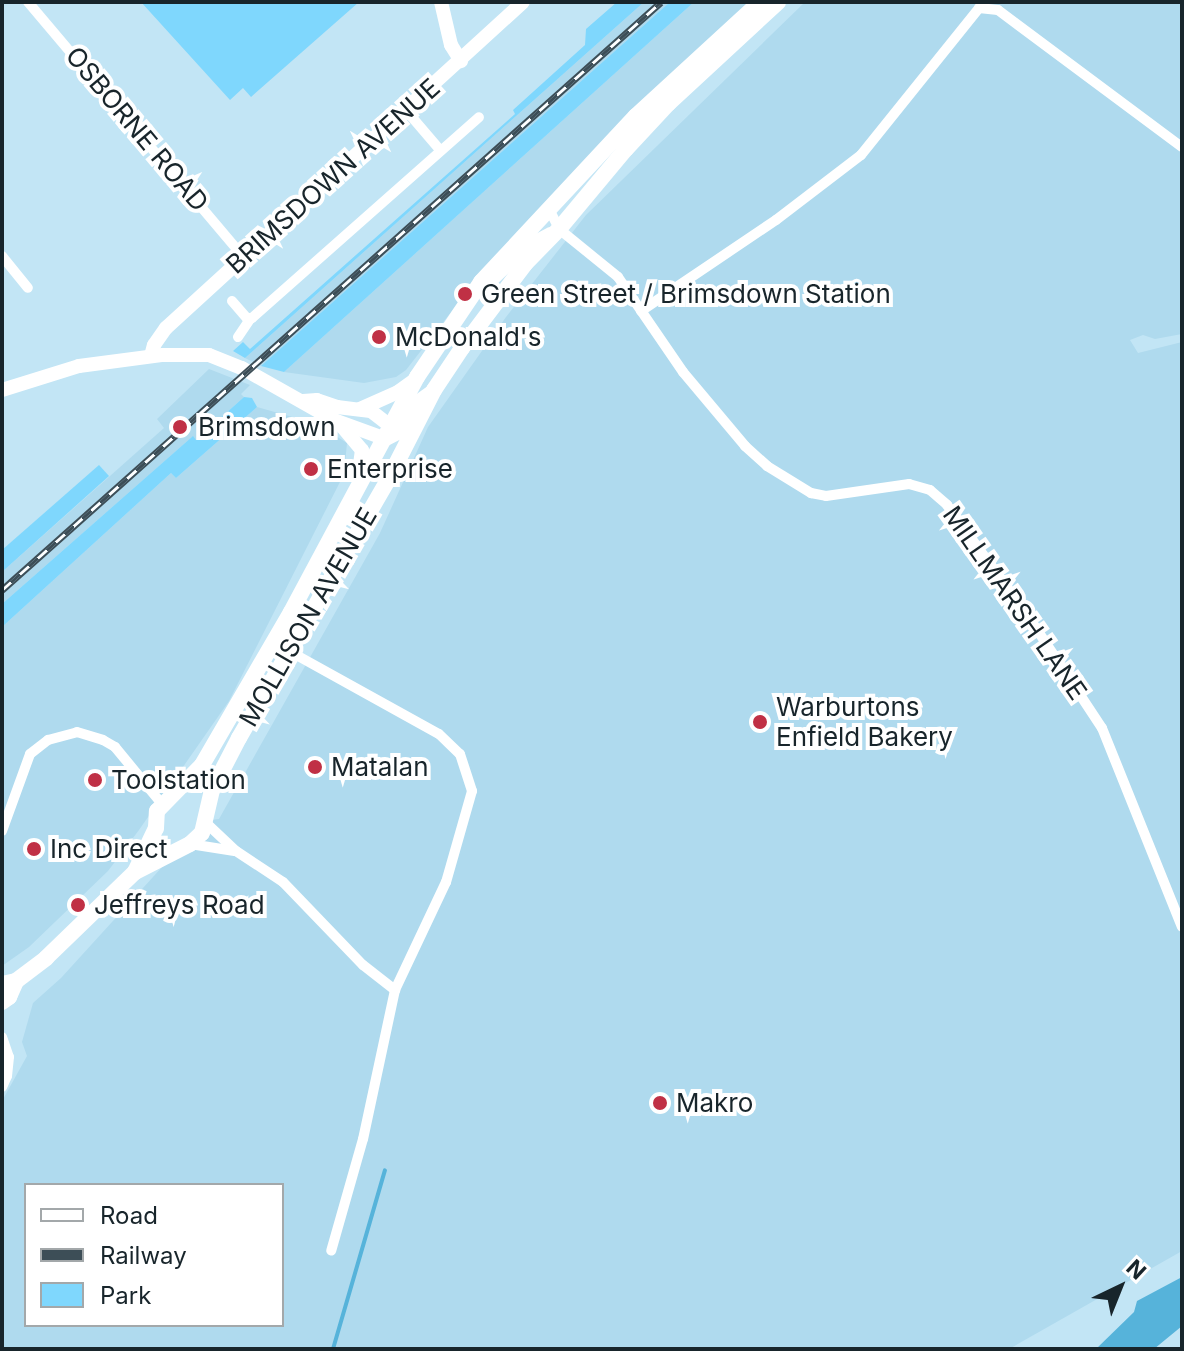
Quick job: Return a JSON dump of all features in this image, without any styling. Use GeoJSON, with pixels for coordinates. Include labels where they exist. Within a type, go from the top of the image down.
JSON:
{"type":"FeatureCollection","features":[{"type":"Feature","properties":{"kind":"main road","name":"MOLLISON AVENUE"},"geometry":{"type":"LineString","coordinates":[[2,1002],[9,997],[9,982],[82,926],[135,872],[202,833],[218,777],[389,478],[395,436],[417,377],[462,308],[481,282],[636,116],[760,2]]}},
{"type":"Feature","properties":{"kind":"main road","name":"MOLLISON AVENUE"},"geometry":{"type":"LineString","coordinates":[[135,872],[156,828],[157,811],[202,765],[356,493],[395,436],[434,390],[525,264],[668,104],[778,2]]}},
{"type":"Feature","properties":{"kind":"main road"},"geometry":{"type":"LineString","coordinates":[[167,801],[190,798],[204,818]]}},
{"type":"Feature","properties":{"kind":"main road"},"geometry":{"type":"LineString","coordinates":[[156,828],[165,842],[186,845]]}},
{"type":"Feature","properties":{"kind":"street","name":"OSBORNE ROAD"},"geometry":{"type":"LineString","coordinates":[[28,2],[244,258]]}},
{"type":"Feature","properties":{"kind":"street"},"geometry":{"type":"LineString","coordinates":[[441,2],[451,45],[461,61]]}},
{"type":"Feature","properties":{"kind":"street","name":"BRIMSDOWN AVENUE"},"geometry":{"type":"LineString","coordinates":[[151,356],[154,345],[166,328],[523,2]]}},
{"type":"Feature","properties":{"kind":"street"},"geometry":{"type":"LineString","coordinates":[[641,311],[776,220],[861,155],[979,8],[998,10],[1182,147]]}},
{"type":"Feature","properties":{"kind":"street"},"geometry":{"type":"LineString","coordinates":[[405,109],[440,150]]}},
{"type":"Feature","properties":{"kind":"street"},"geometry":{"type":"LineString","coordinates":[[238,337],[250,319],[479,117]]}},
{"type":"Feature","properties":{"kind":"street","name":"MILLMARSH LANE"},"geometry":{"type":"LineString","coordinates":[[550,211],[559,229],[618,277],[683,372],[745,446],[781,475],[811,493],[826,496],[909,484],[940,497],[1030,619],[1102,728],[1182,927]]}},
{"type":"Feature","properties":{"kind":"street","name":"MOLLISON AVENUE"},"geometry":{"type":"LineString","coordinates":[[462,308],[537,239],[559,229]]}},
{"type":"Feature","properties":{"kind":"street"},"geometry":{"type":"LineString","coordinates":[[2,256],[28,288]]}},
{"type":"Feature","properties":{"kind":"street"},"geometry":{"type":"LineString","coordinates":[[232,301],[250,319]]}},
{"type":"Feature","properties":{"kind":"street"},"geometry":{"type":"LineString","coordinates":[[2,390],[79,366],[151,356],[199,354],[224,359],[334,420],[351,433],[362,450],[356,493]]}},
{"type":"Feature","properties":{"kind":"street"},"geometry":{"type":"LineString","coordinates":[[302,402],[317,400],[337,407],[360,409],[398,392],[417,377]]}},
{"type":"Feature","properties":{"kind":"street"},"geometry":{"type":"LineString","coordinates":[[360,409],[395,436]]}},
{"type":"Feature","properties":{"kind":"street"},"geometry":{"type":"LineString","coordinates":[[334,420],[395,436]]}},
{"type":"Feature","properties":{"kind":"street"},"geometry":{"type":"LineString","coordinates":[[289,651],[439,734],[460,754],[470,774],[470,808],[452,867],[395,990],[363,1139],[331,1251]]}},
{"type":"Feature","properties":{"kind":"street"},"geometry":{"type":"LineString","coordinates":[[2,831],[30,754],[48,740],[77,732],[115,747],[167,801]]}},
{"type":"Feature","properties":{"kind":"street"},"geometry":{"type":"LineString","coordinates":[[204,818],[236,851],[283,882],[363,965],[395,990]]}},
{"type":"Feature","properties":{"kind":"street"},"geometry":{"type":"LineString","coordinates":[[186,845],[236,851]]}},
{"type":"Feature","properties":{"kind":"street"},"geometry":{"type":"LineString","coordinates":[[2,1037],[9,1057],[2,1087]]}},
{"type":"Feature","properties":{"kind":"shaded area"},"geometry":{"type":"Polygon","coordinates":[[[644,2],[670,2],[261,366],[245,358],[644,2]]]}},
{"type":"Feature","properties":{"kind":"shaded area"},"geometry":{"type":"Polygon","coordinates":[[[694,2],[753,2],[490,262],[406,370],[396,377],[364,383],[284,372],[694,2]]]}},
{"type":"Feature","properties":{"kind":"shaded area"},"geometry":{"type":"Polygon","coordinates":[[[805,2],[1182,2],[1182,334],[1155,339],[1143,335],[1130,340],[1138,353],[1182,342],[1182,1251],[1009,1349],[2,1349],[2,1101],[27,1056],[22,1042],[33,1003],[61,978],[204,821],[219,819],[380,533],[428,427],[506,317],[586,215],[805,2]]]}},
{"type":"Feature","properties":{"kind":"shaded area"},"geometry":{"type":"Polygon","coordinates":[[[209,369],[250,385],[241,394],[244,397],[196,440],[192,437],[2,604],[2,572],[164,428],[157,419],[209,369]]]}},
{"type":"Feature","properties":{"kind":"shaded area"},"geometry":{"type":"Polygon","coordinates":[[[257,407],[317,424],[347,443],[344,474],[229,701],[108,871],[29,947],[2,966],[2,627],[171,473],[176,478],[257,407]]]}},
{"type":"Feature","properties":{"kind":"shaded area"},"geometry":{"type":"Polygon","coordinates":[[[1182,1277],[1182,1326],[1154,1349],[1096,1349],[1134,1312],[1137,1301],[1182,1277]]]}},
{"type":"Feature","properties":{"kind":"green space"},"geometry":{"type":"Polygon","coordinates":[[[141,2],[359,2],[251,97],[243,88],[230,100],[141,2]]]}},
{"type":"Feature","properties":{"kind":"green space"},"geometry":{"type":"Polygon","coordinates":[[[617,2],[644,2],[245,358],[233,351],[243,342],[250,349],[515,114],[513,110],[585,45],[586,29],[617,2]]]}},
{"type":"Feature","properties":{"kind":"green space"},"geometry":{"type":"Polygon","coordinates":[[[670,2],[694,2],[284,372],[261,366],[670,2]]]}},
{"type":"Feature","properties":{"kind":"green space"},"geometry":{"type":"Polygon","coordinates":[[[244,397],[252,398],[257,407],[176,478],[171,473],[2,627],[2,604],[193,436],[196,440],[244,397]]]}},
{"type":"Feature","properties":{"kind":"green space"},"geometry":{"type":"Polygon","coordinates":[[[99,465],[109,476],[2,572],[2,550],[99,465]]]}},
{"type":"Feature","properties":{"kind":"waterway"},"geometry":{"type":"LineString","coordinates":[[333,1349],[385,1170]]}},
{"type":"Feature","properties":{"kind":"railway"},"geometry":{"type":"LineString","coordinates":[[2,590],[661,2]]}},
{"type":"Feature","properties":{"kind":"place","name":"Green Street / Brimsdown Station"},"geometry":{"type":"Point","coordinates":[465,294]}},
{"type":"Feature","properties":{"kind":"place","name":"McDonald's"},"geometry":{"type":"Point","coordinates":[379,337]}},
{"type":"Feature","properties":{"kind":"place","name":"Brimsdown"},"geometry":{"type":"Point","coordinates":[180,427]}},
{"type":"Feature","properties":{"kind":"place","name":"Enterprise"},"geometry":{"type":"Point","coordinates":[311,469]}},
{"type":"Feature","properties":{"kind":"place","name":"Warburtons Enfield Bakery"},"geometry":{"type":"Point","coordinates":[760,722]}},
{"type":"Feature","properties":{"kind":"place","name":"Matalan"},"geometry":{"type":"Point","coordinates":[315,767]}},
{"type":"Feature","properties":{"kind":"place","name":"Toolstation"},"geometry":{"type":"Point","coordinates":[95,780]}},
{"type":"Feature","properties":{"kind":"place","name":"Inc Direct"},"geometry":{"type":"Point","coordinates":[34,849]}},
{"type":"Feature","properties":{"kind":"place","name":"Jeffreys Road"},"geometry":{"type":"Point","coordinates":[78,905]}},
{"type":"Feature","properties":{"kind":"place","name":"Makro"},"geometry":{"type":"Point","coordinates":[660,1103]}}]}
